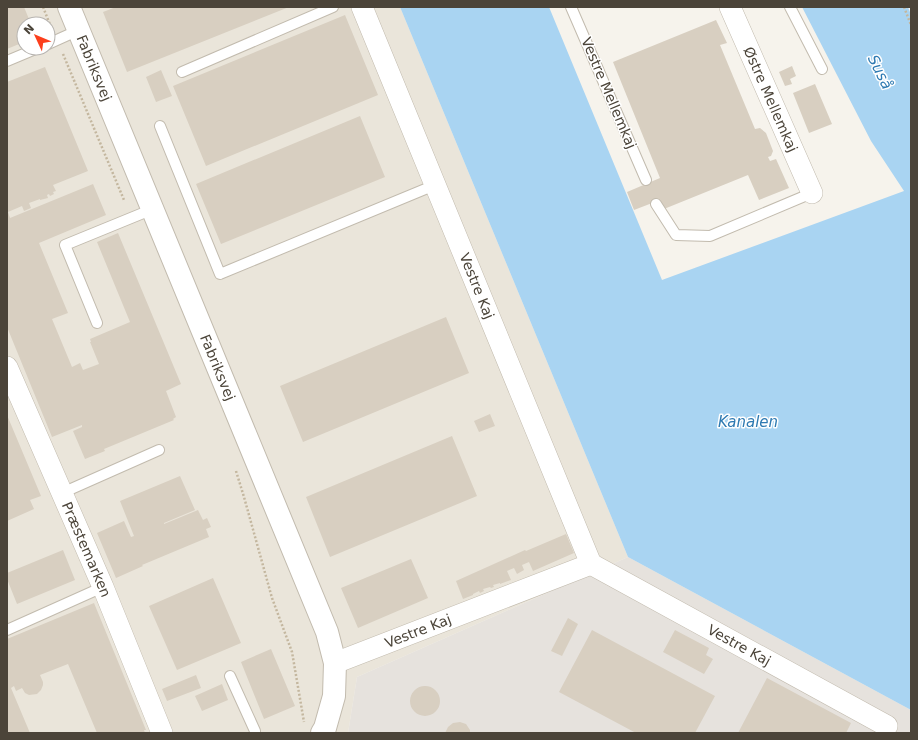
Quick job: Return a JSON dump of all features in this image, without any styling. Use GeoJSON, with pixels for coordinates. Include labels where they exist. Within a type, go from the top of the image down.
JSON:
{"type":"FeatureCollection","features":[{"type":"Feature","properties":{"kind":"street","name":"Fabriksvej"},"geometry":{"type":"LineString","coordinates":[[70,7],[327,632],[335,663],[334,696],[325,728],[313,728]]}},
{"type":"Feature","properties":{"kind":"street","name":"Vestre Kaj"},"geometry":{"type":"LineString","coordinates":[[362,7],[591,564],[887,726]]}},
{"type":"Feature","properties":{"kind":"street","name":"Østre Mellemkaj"},"geometry":{"type":"LineString","coordinates":[[730,7],[812,193]]}},
{"type":"Feature","properties":{"kind":"street","name":"Præstemarken"},"geometry":{"type":"LineString","coordinates":[[7,367],[103,587],[162,733]]}},
{"type":"Feature","properties":{"kind":"street","name":"Vestre Kaj"},"geometry":{"type":"LineString","coordinates":[[335,663],[591,564]]}},
{"type":"Feature","properties":{"kind":"lane"},"geometry":{"type":"LineString","coordinates":[[182,72],[333,7]]}},
{"type":"Feature","properties":{"kind":"lane","name":"Vestre Mellemkaj"},"geometry":{"type":"LineString","coordinates":[[571,7],[646,180]]}},
{"type":"Feature","properties":{"kind":"lane"},"geometry":{"type":"LineString","coordinates":[[790,7],[822,69]]}},
{"type":"Feature","properties":{"kind":"lane"},"geometry":{"type":"LineString","coordinates":[[56,40],[79,30]]}},
{"type":"Feature","properties":{"kind":"lane"},"geometry":{"type":"LineString","coordinates":[[7,61],[19,56]]}},
{"type":"Feature","properties":{"kind":"lane"},"geometry":{"type":"LineString","coordinates":[[160,126],[220,274],[436,186]]}},
{"type":"Feature","properties":{"kind":"lane"},"geometry":{"type":"LineString","coordinates":[[656,204],[676,235],[710,236],[812,193]]}},
{"type":"Feature","properties":{"kind":"lane"},"geometry":{"type":"LineString","coordinates":[[97,323],[65,245],[153,209]]}},
{"type":"Feature","properties":{"kind":"lane"},"geometry":{"type":"LineString","coordinates":[[62,493],[159,450]]}},
{"type":"Feature","properties":{"kind":"lane"},"geometry":{"type":"LineString","coordinates":[[7,630],[103,587]]}},
{"type":"Feature","properties":{"kind":"lane"},"geometry":{"type":"LineString","coordinates":[[230,676],[255,733]]}},
{"type":"Feature","properties":{"kind":"path"},"geometry":{"type":"LineString","coordinates":[[904,7],[911,25]]}},
{"type":"Feature","properties":{"kind":"path"},"geometry":{"type":"LineString","coordinates":[[56,51],[131,218]]}},
{"type":"Feature","properties":{"kind":"path"},"geometry":{"type":"LineString","coordinates":[[235,469],[272,598],[292,652],[313,728]]}},
{"type":"Feature","properties":{"kind":"shaded area"},"geometry":{"type":"Polygon","coordinates":[[[7,7],[400,7],[628,557],[357,677],[348,733],[7,733],[7,7]]]}},
{"type":"Feature","properties":{"kind":"shaded area"},"geometry":{"type":"Polygon","coordinates":[[[628,557],[911,710],[911,733],[348,733],[357,677],[628,557]]]}},
{"type":"Feature","properties":{"kind":"water","name":"Kanalen"},"geometry":{"type":"Polygon","coordinates":[[[400,7],[549,7],[662,280],[904,191],[871,141],[802,7],[908,7],[911,15],[911,710],[628,557],[400,7]]]}},
{"type":"Feature","properties":{"kind":"building"},"geometry":{"type":"Polygon","coordinates":[[[7,7],[24,7],[28,16],[16,16],[16,45],[7,49],[7,7]]]}},
{"type":"Feature","properties":{"kind":"building"},"geometry":{"type":"Polygon","coordinates":[[[116,7],[289,7],[127,72],[103,12],[116,7]]]}},
{"type":"Feature","properties":{"kind":"building"},"geometry":{"type":"Polygon","coordinates":[[[345,15],[378,95],[206,166],[173,86],[345,15]]]}},
{"type":"Feature","properties":{"kind":"building"},"geometry":{"type":"Polygon","coordinates":[[[716,20],[727,43],[720,45],[755,129],[760,128],[766,133],[773,151],[771,156],[768,157],[770,161],[776,159],[789,188],[759,200],[748,175],[664,209],[660,200],[634,210],[627,192],[660,178],[613,62],[716,20]]]}},
{"type":"Feature","properties":{"kind":"building"},"geometry":{"type":"Polygon","coordinates":[[[792,66],[796,76],[790,79],[792,84],[785,86],[779,72],[792,66]]]}},
{"type":"Feature","properties":{"kind":"building"},"geometry":{"type":"Polygon","coordinates":[[[45,67],[88,171],[53,185],[56,191],[53,192],[54,194],[50,196],[49,194],[47,195],[48,198],[29,203],[31,208],[24,211],[22,206],[8,212],[10,218],[93,184],[106,215],[39,243],[68,313],[52,319],[72,367],[80,363],[83,370],[99,364],[90,339],[130,322],[97,242],[118,233],[181,384],[166,391],[176,417],[173,419],[174,420],[104,449],[105,451],[85,459],[73,431],[82,427],[82,425],[52,437],[7,327],[7,82],[45,67]]]}},
{"type":"Feature","properties":{"kind":"building"},"geometry":{"type":"Polygon","coordinates":[[[161,70],[172,96],[156,102],[146,77],[161,70]]]}},
{"type":"Feature","properties":{"kind":"building"},"geometry":{"type":"Polygon","coordinates":[[[815,84],[832,124],[809,133],[793,93],[815,84]]]}},
{"type":"Feature","properties":{"kind":"building"},"geometry":{"type":"Polygon","coordinates":[[[360,116],[385,177],[221,244],[196,184],[360,116]]]}},
{"type":"Feature","properties":{"kind":"building"},"geometry":{"type":"Polygon","coordinates":[[[446,317],[469,373],[303,442],[280,386],[446,317]]]}},
{"type":"Feature","properties":{"kind":"building"},"geometry":{"type":"Polygon","coordinates":[[[490,414],[495,426],[479,432],[474,421],[490,414]]]}},
{"type":"Feature","properties":{"kind":"building"},"geometry":{"type":"Polygon","coordinates":[[[7,415],[41,496],[30,500],[34,509],[7,521],[7,415]]]}},
{"type":"Feature","properties":{"kind":"building"},"geometry":{"type":"Polygon","coordinates":[[[452,436],[477,496],[330,557],[306,497],[452,436]]]}},
{"type":"Feature","properties":{"kind":"building"},"geometry":{"type":"Polygon","coordinates":[[[180,476],[195,510],[164,524],[198,510],[203,520],[207,518],[211,527],[206,529],[209,537],[142,565],[143,566],[116,578],[97,533],[124,521],[131,537],[134,536],[120,501],[180,476]]]}},
{"type":"Feature","properties":{"kind":"building"},"geometry":{"type":"Polygon","coordinates":[[[566,534],[574,553],[533,571],[529,562],[522,565],[524,570],[517,574],[514,568],[507,571],[511,580],[493,585],[494,587],[483,589],[484,591],[480,593],[479,591],[463,599],[456,581],[525,550],[526,551],[566,534]]]}},
{"type":"Feature","properties":{"kind":"building"},"geometry":{"type":"Polygon","coordinates":[[[63,550],[75,580],[17,604],[7,579],[7,573],[63,550]]]}},
{"type":"Feature","properties":{"kind":"building"},"geometry":{"type":"Polygon","coordinates":[[[411,559],[428,598],[358,628],[341,588],[411,559]]]}},
{"type":"Feature","properties":{"kind":"building"},"geometry":{"type":"Polygon","coordinates":[[[213,578],[241,643],[177,670],[149,606],[213,578]]]}},
{"type":"Feature","properties":{"kind":"building"},"geometry":{"type":"Polygon","coordinates":[[[94,603],[146,730],[144,730],[145,733],[97,733],[68,664],[40,675],[43,685],[37,694],[29,695],[25,693],[22,688],[16,691],[14,686],[11,688],[30,733],[7,733],[7,639],[94,603]]]}},
{"type":"Feature","properties":{"kind":"building"},"geometry":{"type":"Polygon","coordinates":[[[568,618],[578,624],[562,656],[551,651],[568,618]]]}},
{"type":"Feature","properties":{"kind":"building"},"geometry":{"type":"Polygon","coordinates":[[[592,630],[715,696],[695,733],[636,733],[559,692],[592,630]]]}},
{"type":"Feature","properties":{"kind":"building"},"geometry":{"type":"Polygon","coordinates":[[[675,630],[709,648],[706,655],[713,659],[704,674],[663,652],[675,630]]]}},
{"type":"Feature","properties":{"kind":"building"},"geometry":{"type":"Polygon","coordinates":[[[271,649],[295,706],[264,719],[241,662],[271,649]]]}},
{"type":"Feature","properties":{"kind":"building"},"geometry":{"type":"Polygon","coordinates":[[[196,675],[201,688],[167,701],[162,689],[196,675]]]}},
{"type":"Feature","properties":{"kind":"building"},"geometry":{"type":"Polygon","coordinates":[[[767,678],[851,723],[846,733],[738,733],[767,678]]]}},
{"type":"Feature","properties":{"kind":"building"},"geometry":{"type":"Polygon","coordinates":[[[222,684],[228,700],[202,711],[195,696],[222,684]]]}},
{"type":"Feature","properties":{"kind":"building"},"geometry":{"type":"Polygon","coordinates":[[[425,686],[436,690],[440,701],[436,712],[425,716],[414,712],[410,701],[414,690],[425,686]]]}},
{"type":"Feature","properties":{"kind":"building"},"geometry":{"type":"Polygon","coordinates":[[[460,722],[466,724],[470,730],[470,733],[445,733],[448,727],[453,723],[460,722]]]}},
{"type":"Feature","properties":{"kind":"water label","name":"Suså"},"geometry":{"type":"Point","coordinates":[880,72]}}]}
